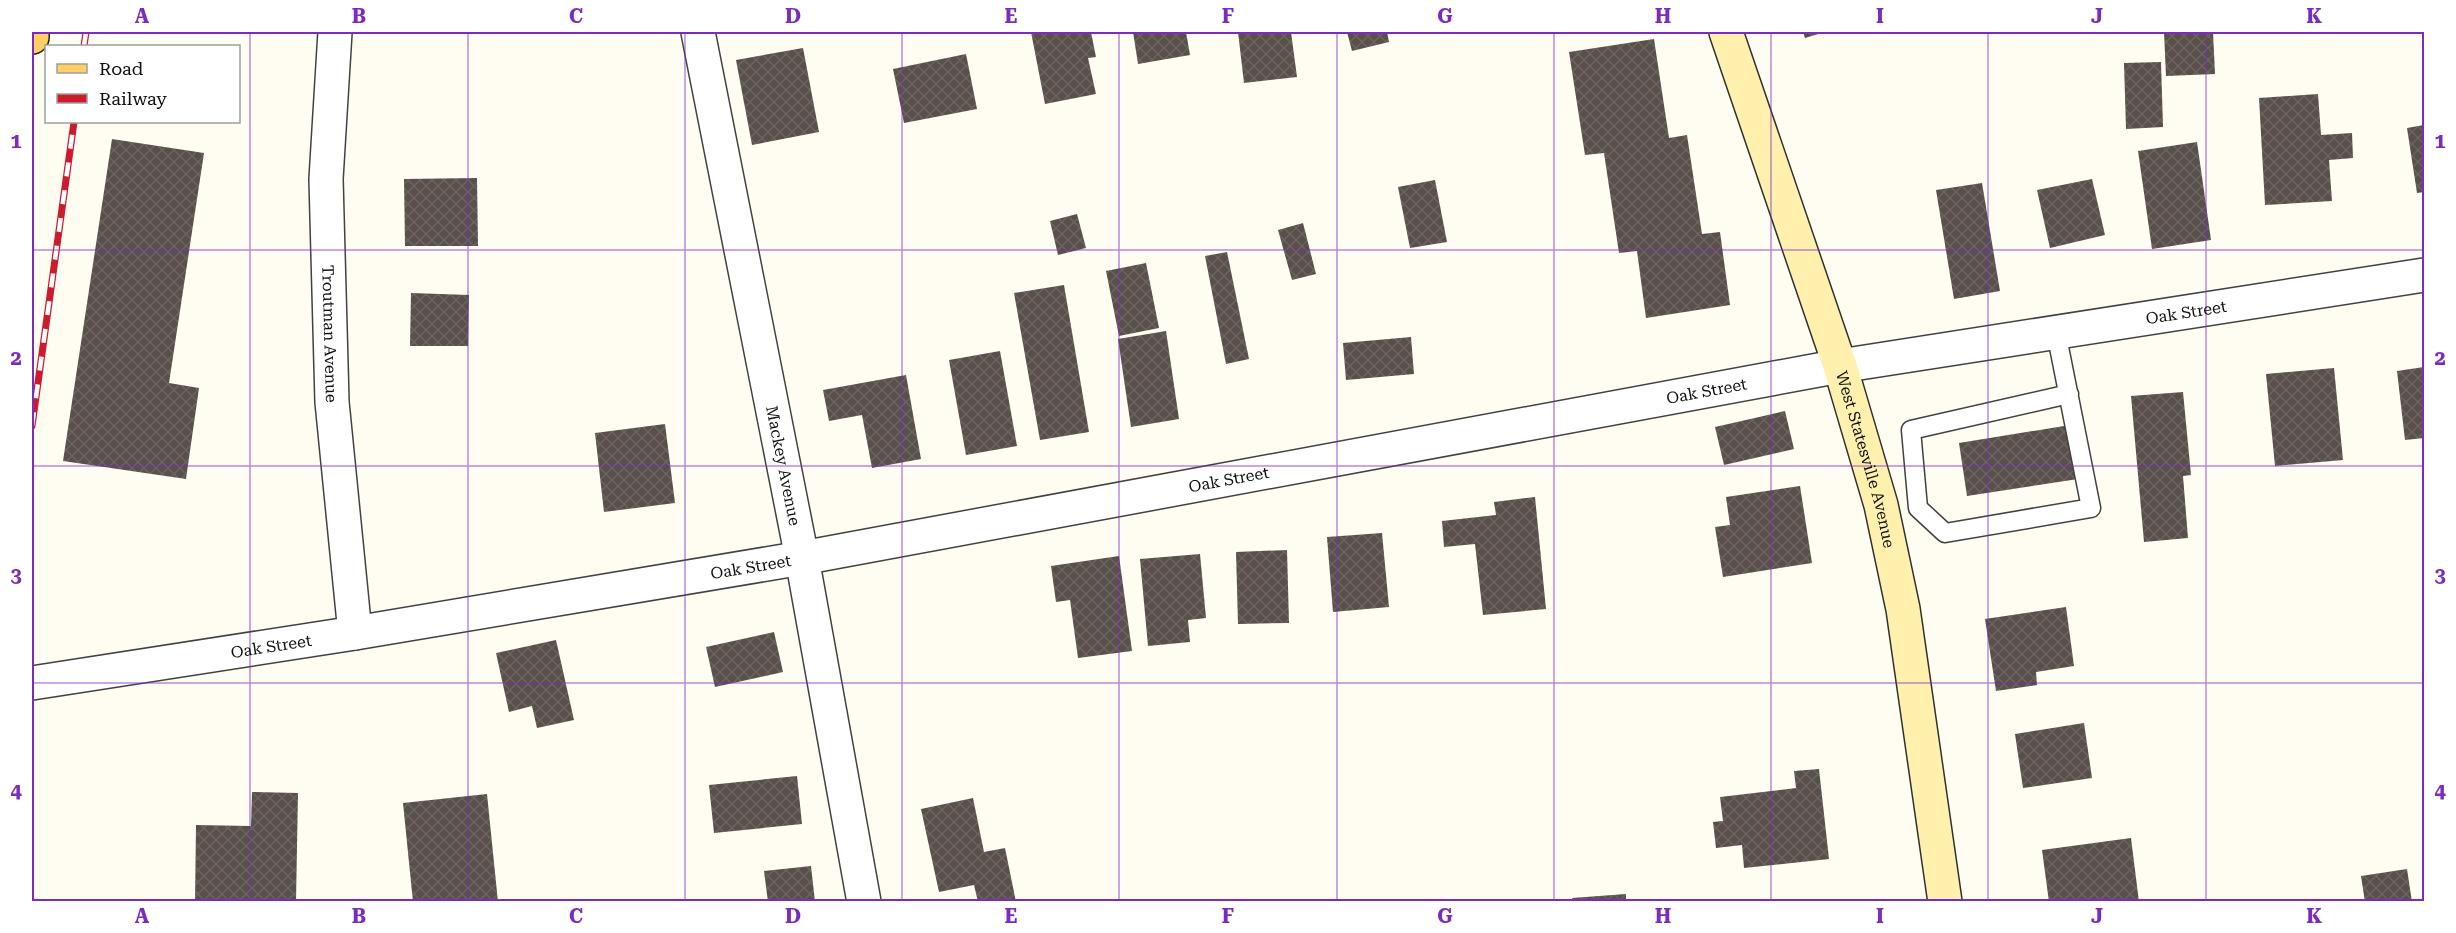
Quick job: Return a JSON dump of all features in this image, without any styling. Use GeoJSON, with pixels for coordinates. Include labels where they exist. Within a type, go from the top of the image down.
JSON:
{"type":"FeatureCollection","features":[{"type":"Feature","properties":{"kind":"main road"},"geometry":{"type":"LineString","coordinates":[[32,32],[32,37]]}},
{"type":"Feature","properties":{"kind":"street","name":"Troutman Avenue"},"geometry":{"type":"LineString","coordinates":[[335,32],[326,179],[332,402],[355,633]]}},
{"type":"Feature","properties":{"kind":"street","name":"Mackey Avenue"},"geometry":{"type":"LineString","coordinates":[[698,32],[802,558],[864,902]]}},
{"type":"Feature","properties":{"kind":"street","name":"West Statesville Avenue"},"geometry":{"type":"LineString","coordinates":[[1726,32],[1840,366],[1883,512],[1903,609],[1945,902]]}},
{"type":"Feature","properties":{"kind":"street","name":"Oak Street"},"geometry":{"type":"LineString","coordinates":[[32,683],[355,633],[802,558],[1840,366],[2424,275]]}},
{"type":"Feature","properties":{"kind":"lane"},"geometry":{"type":"LineString","coordinates":[[2056,332],[2091,508],[1945,533],[1918,508],[1911,430],[2068,394]]}},
{"type":"Feature","properties":{"kind":"lane"},"geometry":{"type":"LineString","coordinates":[[1883,512],[1918,508]]}},
{"type":"Feature","properties":{"kind":"building"},"geometry":{"type":"Polygon","coordinates":[[[1031,32],[1091,32],[1096,57],[1088,58],[1096,94],[1045,104],[1031,32]]]}},
{"type":"Feature","properties":{"kind":"building"},"geometry":{"type":"Polygon","coordinates":[[[1133,32],[1186,32],[1190,55],[1138,64],[1133,32]]]}},
{"type":"Feature","properties":{"kind":"building"},"geometry":{"type":"Polygon","coordinates":[[[1238,32],[1291,32],[1297,77],[1244,83],[1238,32]]]}},
{"type":"Feature","properties":{"kind":"building"},"geometry":{"type":"Polygon","coordinates":[[[1347,32],[1387,32],[1389,42],[1352,51],[1347,32]]]}},
{"type":"Feature","properties":{"kind":"building"},"geometry":{"type":"Polygon","coordinates":[[[1803,32],[1825,32],[1805,38],[1803,32]]]}},
{"type":"Feature","properties":{"kind":"building"},"geometry":{"type":"Polygon","coordinates":[[[2164,32],[2213,32],[2215,74],[2166,76],[2164,32]]]}},
{"type":"Feature","properties":{"kind":"building"},"geometry":{"type":"Polygon","coordinates":[[[1654,39],[1669,138],[1687,135],[1702,234],[1720,232],[1730,305],[1646,318],[1637,251],[1619,253],[1604,153],[1585,155],[1569,52],[1654,39]]]}},
{"type":"Feature","properties":{"kind":"building"},"geometry":{"type":"Polygon","coordinates":[[[803,48],[819,132],[752,145],[736,60],[803,48]]]}},
{"type":"Feature","properties":{"kind":"building"},"geometry":{"type":"Polygon","coordinates":[[[966,54],[977,109],[904,123],[893,69],[966,54]]]}},
{"type":"Feature","properties":{"kind":"building"},"geometry":{"type":"Polygon","coordinates":[[[2161,62],[2163,127],[2126,129],[2124,63],[2161,62]]]}},
{"type":"Feature","properties":{"kind":"building"},"geometry":{"type":"Polygon","coordinates":[[[2318,94],[2321,135],[2352,133],[2353,158],[2329,160],[2332,201],[2265,205],[2259,98],[2318,94]]]}},
{"type":"Feature","properties":{"kind":"building"},"geometry":{"type":"Polygon","coordinates":[[[2424,125],[2424,192],[2417,193],[2407,128],[2424,125]]]}},
{"type":"Feature","properties":{"kind":"building"},"geometry":{"type":"Polygon","coordinates":[[[112,139],[204,153],[169,383],[199,388],[186,479],[63,461],[112,139]]]}},
{"type":"Feature","properties":{"kind":"building"},"geometry":{"type":"Polygon","coordinates":[[[2197,142],[2211,240],[2152,249],[2138,151],[2197,142]]]}},
{"type":"Feature","properties":{"kind":"building"},"geometry":{"type":"Polygon","coordinates":[[[477,178],[478,246],[405,246],[404,179],[477,178]]]}},
{"type":"Feature","properties":{"kind":"building"},"geometry":{"type":"Polygon","coordinates":[[[2092,179],[2105,235],[2050,248],[2037,190],[2092,179]]]}},
{"type":"Feature","properties":{"kind":"building"},"geometry":{"type":"Polygon","coordinates":[[[1435,180],[1447,242],[1410,248],[1398,187],[1435,180]]]}},
{"type":"Feature","properties":{"kind":"building"},"geometry":{"type":"Polygon","coordinates":[[[1982,183],[2000,291],[1954,299],[1936,190],[1982,183]]]}},
{"type":"Feature","properties":{"kind":"building"},"geometry":{"type":"Polygon","coordinates":[[[1077,214],[1086,248],[1058,255],[1050,221],[1077,214]]]}},
{"type":"Feature","properties":{"kind":"building"},"geometry":{"type":"Polygon","coordinates":[[[1303,223],[1316,274],[1292,280],[1278,230],[1303,223]]]}},
{"type":"Feature","properties":{"kind":"building"},"geometry":{"type":"Polygon","coordinates":[[[1227,252],[1249,359],[1226,364],[1205,256],[1227,252]]]}},
{"type":"Feature","properties":{"kind":"building"},"geometry":{"type":"Polygon","coordinates":[[[1146,263],[1159,328],[1119,336],[1106,271],[1146,263]]]}},
{"type":"Feature","properties":{"kind":"building"},"geometry":{"type":"Polygon","coordinates":[[[1064,285],[1089,432],[1040,440],[1014,293],[1064,285]]]}},
{"type":"Feature","properties":{"kind":"building"},"geometry":{"type":"Polygon","coordinates":[[[411,293],[469,295],[468,346],[410,346],[411,293]]]}},
{"type":"Feature","properties":{"kind":"building"},"geometry":{"type":"Polygon","coordinates":[[[1166,331],[1179,419],[1131,427],[1118,339],[1166,331]]]}},
{"type":"Feature","properties":{"kind":"building"},"geometry":{"type":"Polygon","coordinates":[[[1411,337],[1414,374],[1346,380],[1343,343],[1411,337]]]}},
{"type":"Feature","properties":{"kind":"building"},"geometry":{"type":"Polygon","coordinates":[[[1000,351],[1017,446],[966,455],[949,360],[1000,351]]]}},
{"type":"Feature","properties":{"kind":"building"},"geometry":{"type":"Polygon","coordinates":[[[2424,367],[2424,438],[2405,440],[2397,371],[2424,367]]]}},
{"type":"Feature","properties":{"kind":"building"},"geometry":{"type":"Polygon","coordinates":[[[2334,368],[2343,460],[2275,466],[2266,374],[2334,368]]]}},
{"type":"Feature","properties":{"kind":"building"},"geometry":{"type":"Polygon","coordinates":[[[906,375],[921,459],[872,468],[862,415],[829,421],[823,390],[906,375]]]}},
{"type":"Feature","properties":{"kind":"building"},"geometry":{"type":"Polygon","coordinates":[[[2183,392],[2191,475],[2183,476],[2188,538],[2144,542],[2131,396],[2183,392]]]}},
{"type":"Feature","properties":{"kind":"building"},"geometry":{"type":"Polygon","coordinates":[[[1785,411],[1794,449],[1724,465],[1715,427],[1785,411]]]}},
{"type":"Feature","properties":{"kind":"building"},"geometry":{"type":"Polygon","coordinates":[[[665,424],[675,503],[604,512],[595,433],[665,424]]]}},
{"type":"Feature","properties":{"kind":"building"},"geometry":{"type":"Polygon","coordinates":[[[2070,425],[2078,479],[1967,496],[1959,443],[2070,425]]]}},
{"type":"Feature","properties":{"kind":"building"},"geometry":{"type":"Polygon","coordinates":[[[1800,486],[1812,563],[1723,577],[1715,527],[1730,525],[1726,497],[1800,486]]]}},
{"type":"Feature","properties":{"kind":"building"},"geometry":{"type":"Polygon","coordinates":[[[1535,497],[1546,609],[1483,615],[1475,544],[1444,547],[1442,521],[1496,515],[1494,502],[1535,497]]]}},
{"type":"Feature","properties":{"kind":"building"},"geometry":{"type":"Polygon","coordinates":[[[1382,533],[1389,607],[1333,612],[1327,537],[1382,533]]]}},
{"type":"Feature","properties":{"kind":"building"},"geometry":{"type":"Polygon","coordinates":[[[1287,550],[1289,623],[1238,624],[1236,552],[1287,550]]]}},
{"type":"Feature","properties":{"kind":"building"},"geometry":{"type":"Polygon","coordinates":[[[1200,554],[1206,618],[1188,620],[1190,642],[1148,646],[1140,559],[1200,554]]]}},
{"type":"Feature","properties":{"kind":"building"},"geometry":{"type":"Polygon","coordinates":[[[1119,556],[1132,651],[1078,658],[1070,600],[1056,602],[1051,566],[1119,556]]]}},
{"type":"Feature","properties":{"kind":"building"},"geometry":{"type":"Polygon","coordinates":[[[2066,607],[2074,666],[2036,672],[2037,685],[1996,691],[1985,619],[2066,607]]]}},
{"type":"Feature","properties":{"kind":"building"},"geometry":{"type":"Polygon","coordinates":[[[774,632],[783,672],[715,687],[706,647],[774,632]]]}},
{"type":"Feature","properties":{"kind":"building"},"geometry":{"type":"Polygon","coordinates":[[[556,640],[574,720],[537,728],[532,706],[509,712],[496,653],[556,640]]]}},
{"type":"Feature","properties":{"kind":"building"},"geometry":{"type":"Polygon","coordinates":[[[2084,723],[2092,778],[2023,788],[2015,734],[2084,723]]]}},
{"type":"Feature","properties":{"kind":"building"},"geometry":{"type":"Polygon","coordinates":[[[1819,769],[1829,859],[1744,868],[1742,845],[1716,848],[1713,822],[1723,821],[1720,797],[1796,788],[1794,771],[1819,769]]]}},
{"type":"Feature","properties":{"kind":"building"},"geometry":{"type":"Polygon","coordinates":[[[797,776],[802,824],[714,833],[709,785],[797,776]]]}},
{"type":"Feature","properties":{"kind":"building"},"geometry":{"type":"Polygon","coordinates":[[[252,792],[298,793],[296,902],[195,902],[196,825],[251,826],[252,792]]]}},
{"type":"Feature","properties":{"kind":"building"},"geometry":{"type":"Polygon","coordinates":[[[487,794],[498,902],[413,902],[403,803],[487,794]]]}},
{"type":"Feature","properties":{"kind":"building"},"geometry":{"type":"Polygon","coordinates":[[[973,798],[984,852],[1005,848],[1016,902],[978,902],[974,885],[939,892],[921,809],[973,798]]]}},
{"type":"Feature","properties":{"kind":"building"},"geometry":{"type":"Polygon","coordinates":[[[2131,838],[2139,902],[2049,902],[2042,850],[2131,838]]]}},
{"type":"Feature","properties":{"kind":"building"},"geometry":{"type":"Polygon","coordinates":[[[811,866],[815,902],[768,902],[764,871],[811,866]]]}},
{"type":"Feature","properties":{"kind":"building"},"geometry":{"type":"Polygon","coordinates":[[[2407,869],[2412,902],[2365,902],[2361,876],[2407,869]]]}},
{"type":"Feature","properties":{"kind":"building"},"geometry":{"type":"Polygon","coordinates":[[[1626,894],[1626,902],[1573,902],[1572,898],[1626,894]]]}},
{"type":"Feature","properties":{"kind":"railway"},"geometry":{"type":"LineString","coordinates":[[84,45],[86,32]]}},
{"type":"Feature","properties":{"kind":"railway"},"geometry":{"type":"LineString","coordinates":[[32,426],[74,123]]}}]}
